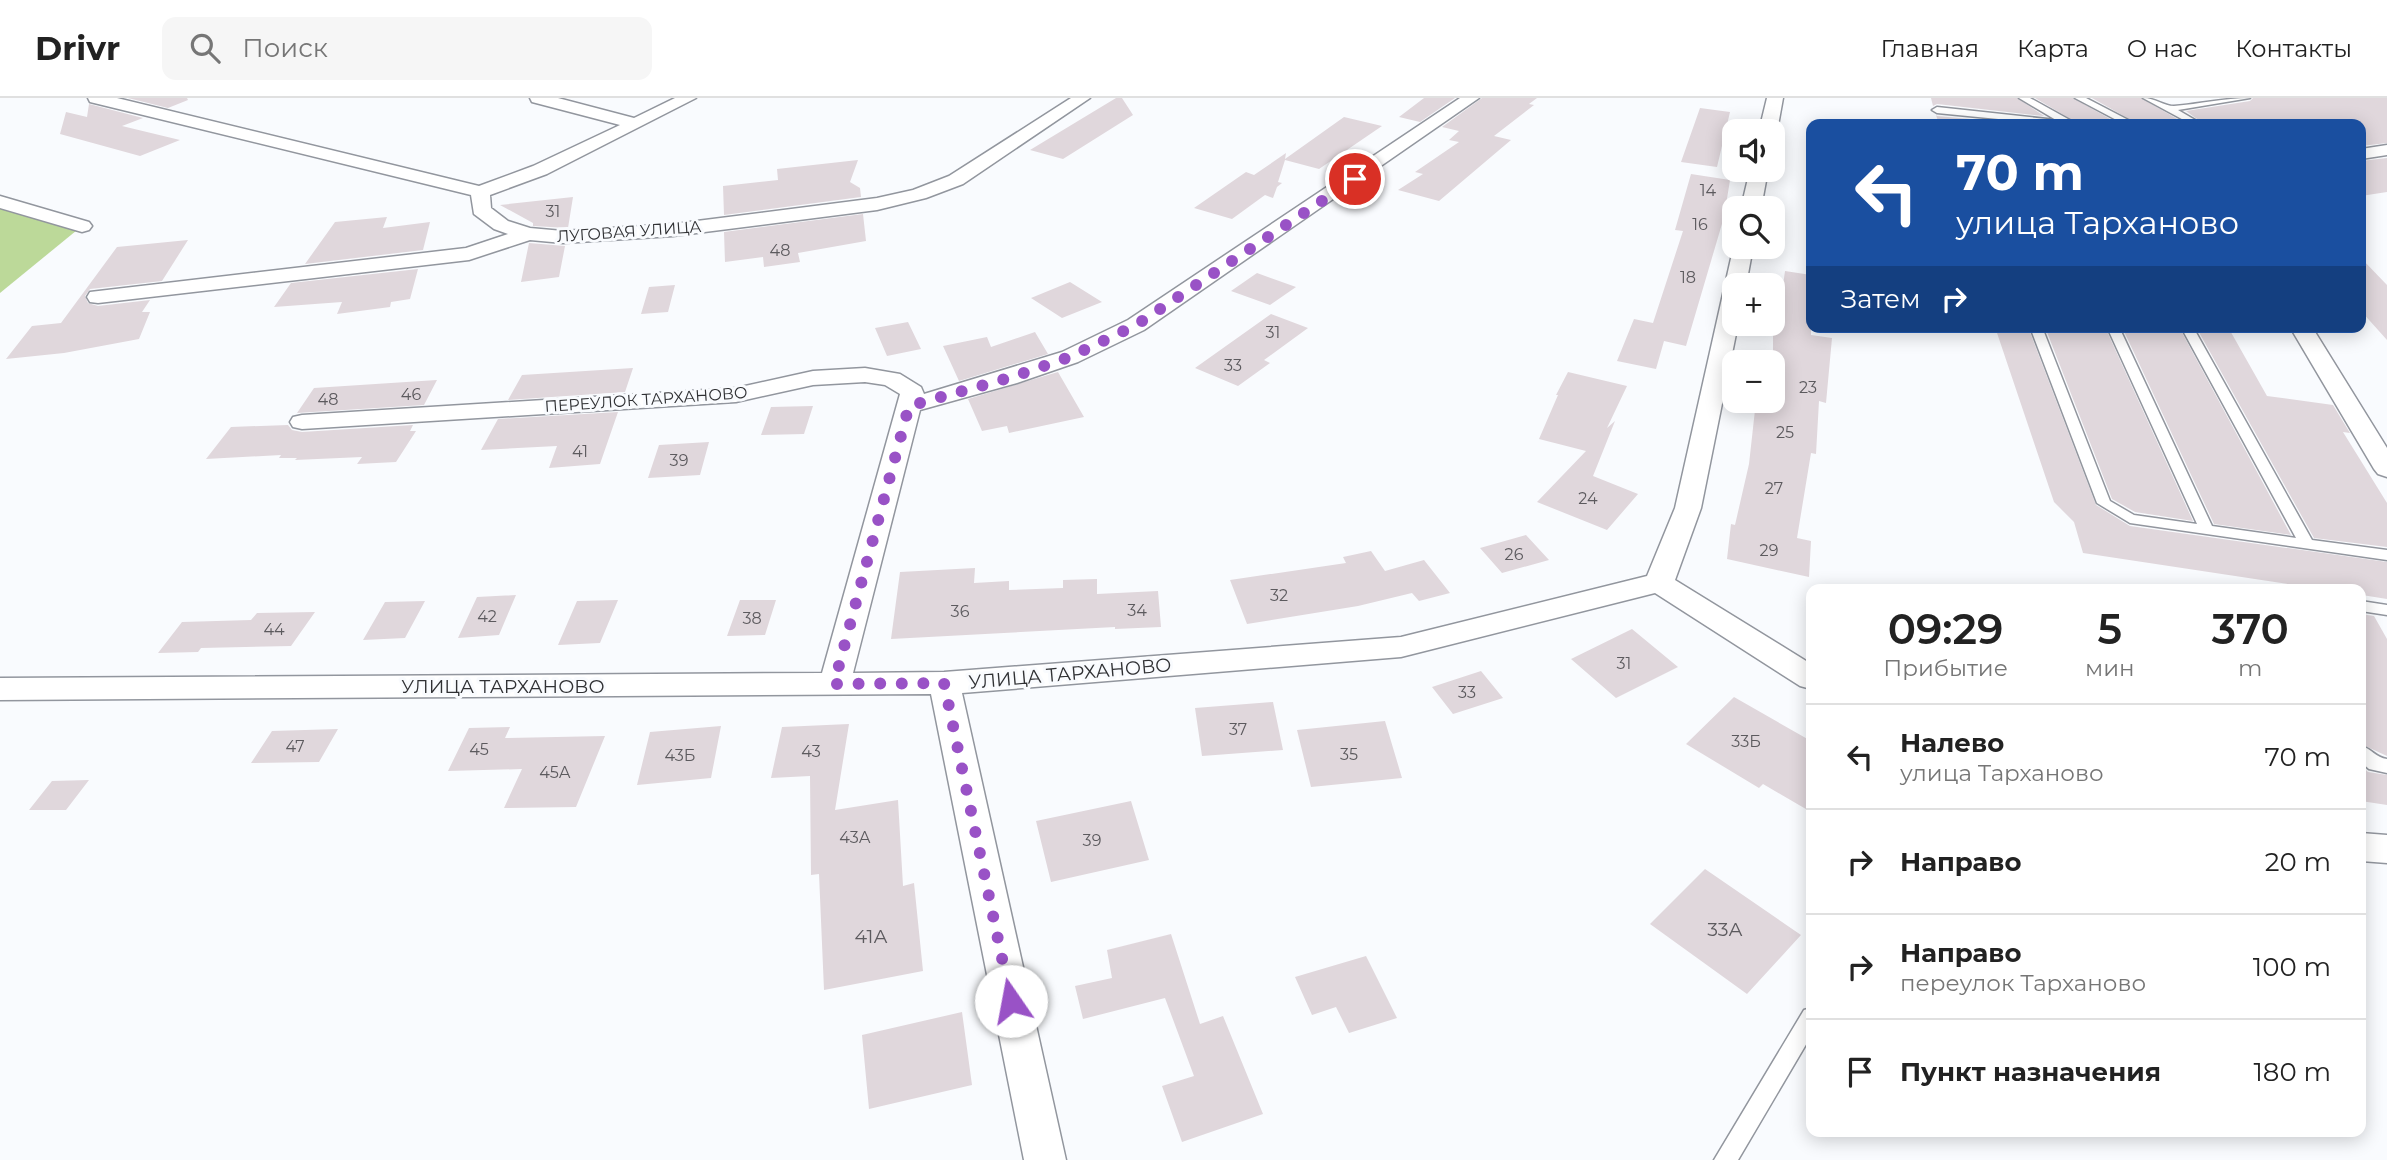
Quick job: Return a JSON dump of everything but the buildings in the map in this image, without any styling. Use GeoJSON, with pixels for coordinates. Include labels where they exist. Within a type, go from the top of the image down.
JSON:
{"type":"FeatureCollection","features":[{"type":"Feature","properties":{"kind":"street"},"geometry":{"type":"LineString","coordinates":[[96,98],[480,192],[540,170],[688,98]]}},
{"type":"Feature","properties":{"kind":"street"},"geometry":{"type":"LineString","coordinates":[[538,98],[634,123]]}},
{"type":"Feature","properties":{"kind":"street","name":"ЛУГОВАЯ УЛИЦА"},"geometry":{"type":"LineString","coordinates":[[480,192],[481,210],[501,225],[528,234],[563,237],[673,230],[901,199],[956,180],[1082,98]]}},
{"type":"Feature","properties":{"kind":"street"},"geometry":{"type":"LineString","coordinates":[[834,684],[909,406],[1009,378],[1070,357],[1136,325],[1471,98]]}},
{"type":"Feature","properties":{"kind":"street"},"geometry":{"type":"LineString","coordinates":[[1770,119],[1774,98]]}},
{"type":"Feature","properties":{"kind":"street"},"geometry":{"type":"LineString","coordinates":[[2366,153],[2387,150]]}},
{"type":"Feature","properties":{"kind":"street"},"geometry":{"type":"LineString","coordinates":[[0,202],[82,226]]}},
{"type":"Feature","properties":{"kind":"street"},"geometry":{"type":"LineString","coordinates":[[98,297],[469,254],[528,234]]}},
{"type":"Feature","properties":{"kind":"street"},"geometry":{"type":"LineString","coordinates":[[2305,333],[2387,470]]}},
{"type":"Feature","properties":{"kind":"street"},"geometry":{"type":"LineString","coordinates":[[1725,336],[1688,508],[1659,583],[1806,675]]}},
{"type":"Feature","properties":{"kind":"street","name":"ПЕРЕУЛОК ТАРХАНОВО"},"geometry":{"type":"LineString","coordinates":[[302,422],[736,395],[813,378],[865,375],[892,379],[913,392],[909,406]]}},
{"type":"Feature","properties":{"kind":"street","name":"УЛИЦА ТАРХАНОВО"},"geometry":{"type":"LineString","coordinates":[[0,689],[944,683],[1401,647],[1659,583]]}},
{"type":"Feature","properties":{"kind":"street"},"geometry":{"type":"LineString","coordinates":[[944,683],[1045,1160]]}},
{"type":"Feature","properties":{"kind":"street"},"geometry":{"type":"LineString","coordinates":[[2366,848],[2387,849]]}},
{"type":"Feature","properties":{"kind":"lane"},"geometry":{"type":"LineString","coordinates":[[2022,98],[2063,119]]}},
{"type":"Feature","properties":{"kind":"lane"},"geometry":{"type":"LineString","coordinates":[[2079,98],[2122,119]]}},
{"type":"Feature","properties":{"kind":"lane"},"geometry":{"type":"LineString","coordinates":[[2147,98],[2188,119]]}},
{"type":"Feature","properties":{"kind":"lane"},"geometry":{"type":"LineString","coordinates":[[2169,109],[2246,98]]}},
{"type":"Feature","properties":{"kind":"lane"},"geometry":{"type":"LineString","coordinates":[[1937,110],[2024,119]]}},
{"type":"Feature","properties":{"kind":"lane"},"geometry":{"type":"LineString","coordinates":[[2038,333],[2104,503],[2130,519],[2387,555]]}},
{"type":"Feature","properties":{"kind":"lane"},"geometry":{"type":"LineString","coordinates":[[2116,333],[2207,530]]}},
{"type":"Feature","properties":{"kind":"lane"},"geometry":{"type":"LineString","coordinates":[[2190,333],[2306,543]]}},
{"type":"Feature","properties":{"kind":"lane"},"geometry":{"type":"LineString","coordinates":[[2366,607],[2387,610]]}},
{"type":"Feature","properties":{"kind":"lane"},"geometry":{"type":"LineString","coordinates":[[2366,756],[2375,764],[2387,766]]}},
{"type":"Feature","properties":{"kind":"lane"},"geometry":{"type":"LineString","coordinates":[[1724,1160],[1806,1025]]}},
{"type":"Feature","properties":{"kind":"green space"},"geometry":{"type":"Polygon","coordinates":[[[0,202],[82,226],[0,293],[0,202]]]}},
{"type":"Feature","properties":{"kind":"route"},"geometry":{"type":"LineString","coordinates":[[1011,1001],[944,683],[834,684],[909,406],[1009,378],[1070,357],[1136,325],[1355,179]]}}]}
